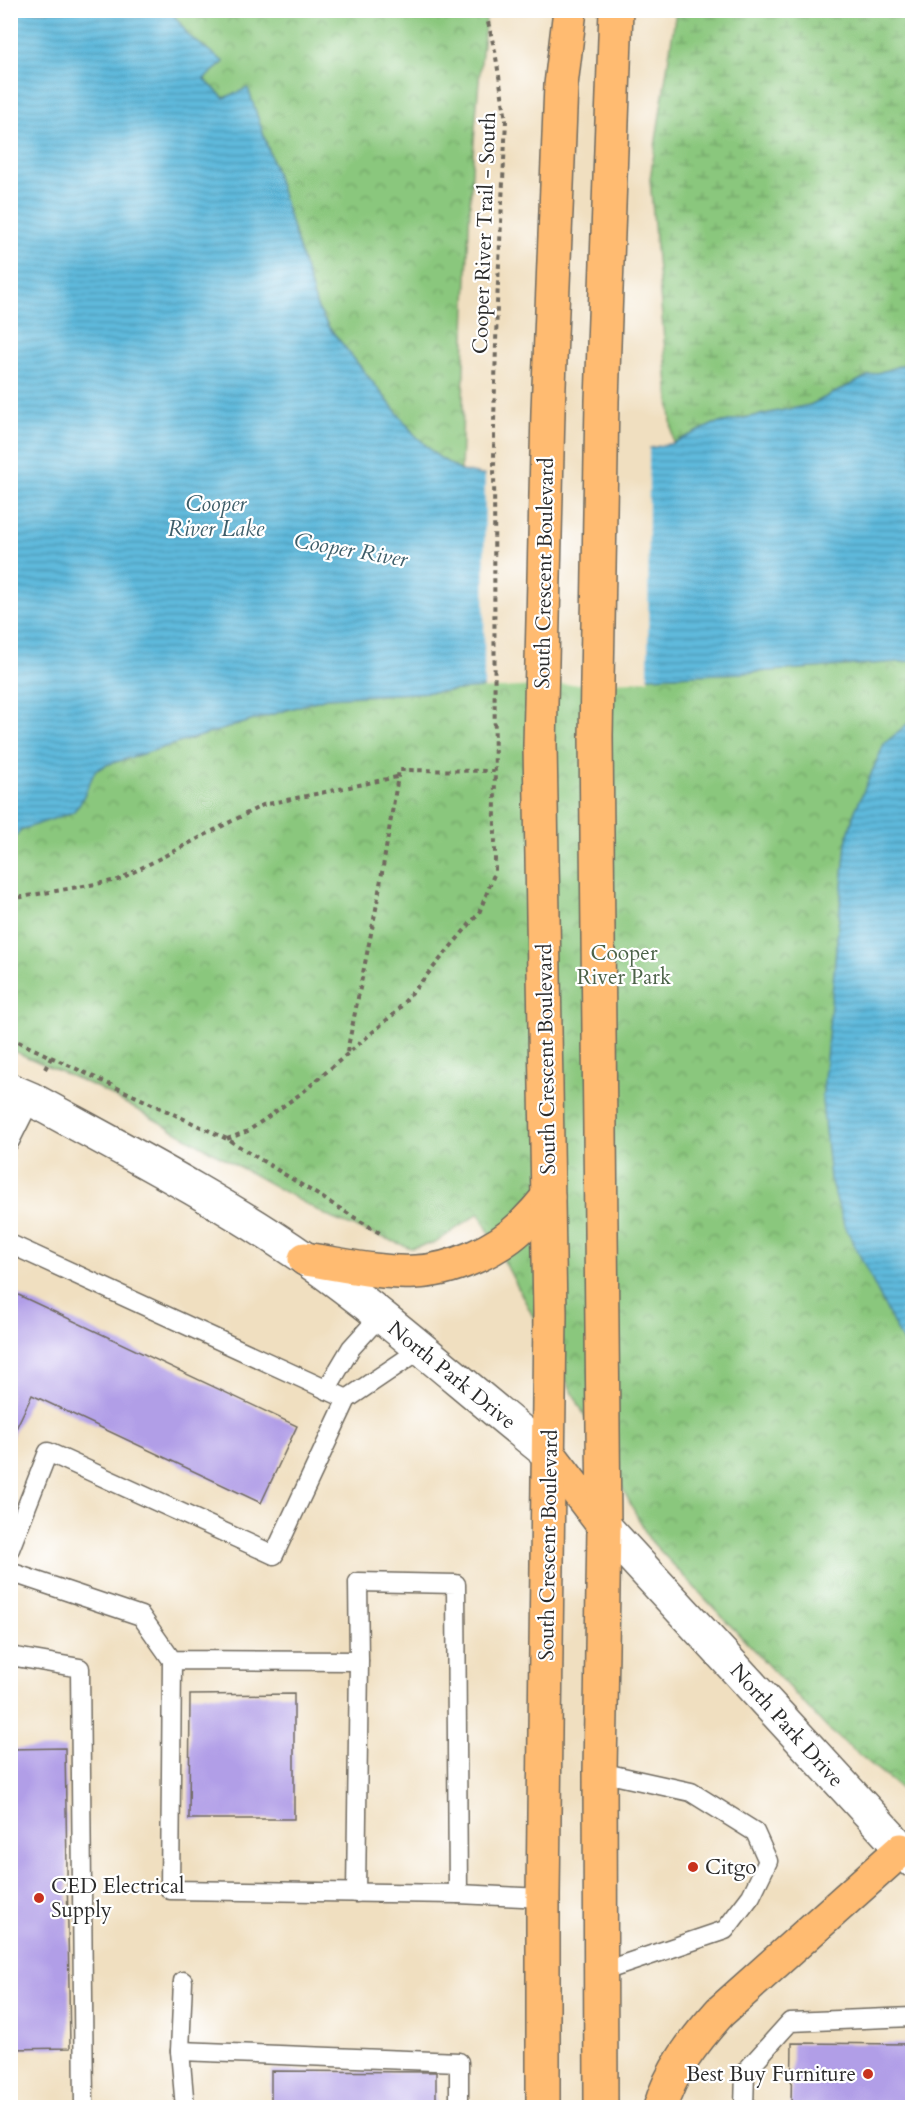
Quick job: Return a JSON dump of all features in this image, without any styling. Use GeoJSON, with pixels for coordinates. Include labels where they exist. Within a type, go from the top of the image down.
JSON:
{"type":"FeatureCollection","features":[{"type":"Feature","properties":{"kind":"highway","name":"South Crescent Boulevard"},"geometry":{"type":"LineString","coordinates":[[543,2108],[543,1898],[549,1454],[548,1197],[540,745],[548,411],[561,85],[570,10]]}},
{"type":"Feature","properties":{"kind":"highway"},"geometry":{"type":"LineString","coordinates":[[601,2108],[600,1772],[604,1526],[596,736],[602,401],[616,10]]}},
{"type":"Feature","properties":{"kind":"highway"},"geometry":{"type":"LineString","coordinates":[[304,1259],[393,1272],[438,1269],[476,1258],[522,1227],[548,1197]]}},
{"type":"Feature","properties":{"kind":"highway","name":"North Park Drive"},"geometry":{"type":"LineString","coordinates":[[549,1454],[604,1526]]}},
{"type":"Feature","properties":{"kind":"highway"},"geometry":{"type":"LineString","coordinates":[[660,2108],[678,2065],[695,2039],[720,2012],[907,1855]]}},
{"type":"Feature","properties":{"kind":"street","name":"North Park Drive"},"geometry":{"type":"LineString","coordinates":[[21,1095],[194,1188],[304,1259],[380,1316],[549,1454]]}},
{"type":"Feature","properties":{"kind":"street","name":"North Park Drive"},"geometry":{"type":"LineString","coordinates":[[604,1526],[907,1855]]}},
{"type":"Feature","properties":{"kind":"lane"},"geometry":{"type":"LineString","coordinates":[[10,1141],[21,1095]]}},
{"type":"Feature","properties":{"kind":"lane"},"geometry":{"type":"LineString","coordinates":[[10,1245],[346,1400]]}},
{"type":"Feature","properties":{"kind":"lane"},"geometry":{"type":"LineString","coordinates":[[326,1390],[351,1348],[380,1316]]}},
{"type":"Feature","properties":{"kind":"lane"},"geometry":{"type":"LineString","coordinates":[[10,1550],[48,1452],[274,1555],[346,1400],[421,1349]]}},
{"type":"Feature","properties":{"kind":"lane"},"geometry":{"type":"LineString","coordinates":[[10,1572],[141,1616],[172,1660],[170,1890],[458,1894],[543,1898]]}},
{"type":"Feature","properties":{"kind":"lane"},"geometry":{"type":"LineString","coordinates":[[356,1893],[358,1582],[456,1584],[458,1894]]}},
{"type":"Feature","properties":{"kind":"lane"},"geometry":{"type":"LineString","coordinates":[[10,1656],[80,1668],[84,2108]]}},
{"type":"Feature","properties":{"kind":"lane"},"geometry":{"type":"LineString","coordinates":[[172,1660],[359,1661]]}},
{"type":"Feature","properties":{"kind":"lane"},"geometry":{"type":"LineString","coordinates":[[600,1772],[691,1792],[755,1832],[768,1861],[751,1896],[725,1930],[601,1972]]}},
{"type":"Feature","properties":{"kind":"lane"},"geometry":{"type":"LineString","coordinates":[[183,1981],[180,2051],[185,2108]]}},
{"type":"Feature","properties":{"kind":"lane"},"geometry":{"type":"LineString","coordinates":[[744,2108],[745,2072],[790,2022],[912,2017]]}},
{"type":"Feature","properties":{"kind":"lane"},"geometry":{"type":"LineString","coordinates":[[180,2051],[459,2062],[459,2108]]}},
{"type":"Feature","properties":{"kind":"path","name":"Cooper River Trail - South"},"geometry":{"type":"LineString","coordinates":[[227,1139],[248,1131],[303,1092],[395,1013],[479,913],[495,872],[494,423],[506,120],[495,51],[485,10]]}},
{"type":"Feature","properties":{"kind":"path"},"geometry":{"type":"LineString","coordinates":[[347,1053],[376,909],[399,770],[495,771]]}},
{"type":"Feature","properties":{"kind":"path"},"geometry":{"type":"LineString","coordinates":[[10,899],[118,880],[263,805],[397,777]]}},
{"type":"Feature","properties":{"kind":"path"},"geometry":{"type":"LineString","coordinates":[[10,1038],[227,1139],[382,1235],[391,1237]]}},
{"type":"Feature","properties":{"kind":"green space"},"geometry":{"type":"Polygon","coordinates":[[[171,11],[487,11],[471,183],[461,471],[437,456],[414,434],[328,326],[317,307],[248,89],[224,98],[204,79],[224,62],[189,36],[171,11]]]}},
{"type":"Feature","properties":{"kind":"green space"},"geometry":{"type":"Polygon","coordinates":[[[676,11],[912,11],[912,362],[868,376],[810,405],[714,424],[673,443],[650,179],[676,11]]]}},
{"type":"Feature","properties":{"kind":"green space","name":"Cooper River Park"},"geometry":{"type":"Polygon","coordinates":[[[912,661],[912,1798],[827,1728],[649,1539],[479,1213],[435,1243],[411,1248],[333,1219],[98,1088],[11,1050],[11,842],[21,830],[33,825],[95,771],[106,765],[326,698],[447,691],[573,680],[742,673],[912,661]]]}},
{"type":"Feature","properties":{"kind":"water","name":"Cooper River Lake"},"geometry":{"type":"Polygon","coordinates":[[[11,11],[171,11],[189,36],[224,62],[204,79],[224,98],[248,88],[317,307],[328,326],[414,434],[437,456],[461,471],[482,475],[541,473],[673,443],[714,424],[810,405],[868,376],[912,362],[912,661],[742,673],[573,680],[447,691],[326,698],[106,765],[95,771],[80,804],[73,812],[21,830],[11,842],[11,11]]]}},
{"type":"Feature","properties":{"kind":"water"},"geometry":{"type":"Polygon","coordinates":[[[912,720],[912,1361],[844,1224],[830,1179],[822,1101],[846,842],[854,813],[884,744],[912,720]]]}},
{"type":"Feature","properties":{"kind":"pier"},"geometry":{"type":"Polygon","coordinates":[[[649,445],[648,680],[484,689],[485,472],[541,470],[649,445]]]}},
{"type":"Feature","properties":{"kind":"building"},"geometry":{"type":"Polygon","coordinates":[[[10,1291],[297,1426],[261,1503],[32,1395],[10,1441],[10,1291]]]}},
{"type":"Feature","properties":{"kind":"building"},"geometry":{"type":"Polygon","coordinates":[[[294,1694],[294,1819],[189,1819],[190,1695],[294,1694]]]}},
{"type":"Feature","properties":{"kind":"building","name":"CED Electrical Supply"},"geometry":{"type":"Polygon","coordinates":[[[65,1748],[70,2048],[10,2049],[10,1749],[65,1748]]]}},
{"type":"Feature","properties":{"kind":"building"},"geometry":{"type":"Polygon","coordinates":[[[792,2043],[912,2044],[912,2108],[791,2108],[792,2043]]]}},
{"type":"Feature","properties":{"kind":"building"},"geometry":{"type":"Polygon","coordinates":[[[271,2071],[436,2072],[436,2108],[271,2108],[271,2071]]]}},
{"type":"Feature","properties":{"kind":"place","name":"Citgo"},"geometry":{"type":"Point","coordinates":[693,1867]}},
{"type":"Feature","properties":{"kind":"place","name":"CED Electrical Supply"},"geometry":{"type":"Point","coordinates":[39,1898]}},
{"type":"Feature","properties":{"kind":"place","name":"Best Buy Furniture"},"geometry":{"type":"Point","coordinates":[868,2074]}},
{"type":"Feature","properties":{"kind":"water label","name":"Cooper River"},"geometry":{"type":"Point","coordinates":[351,549]}}]}
